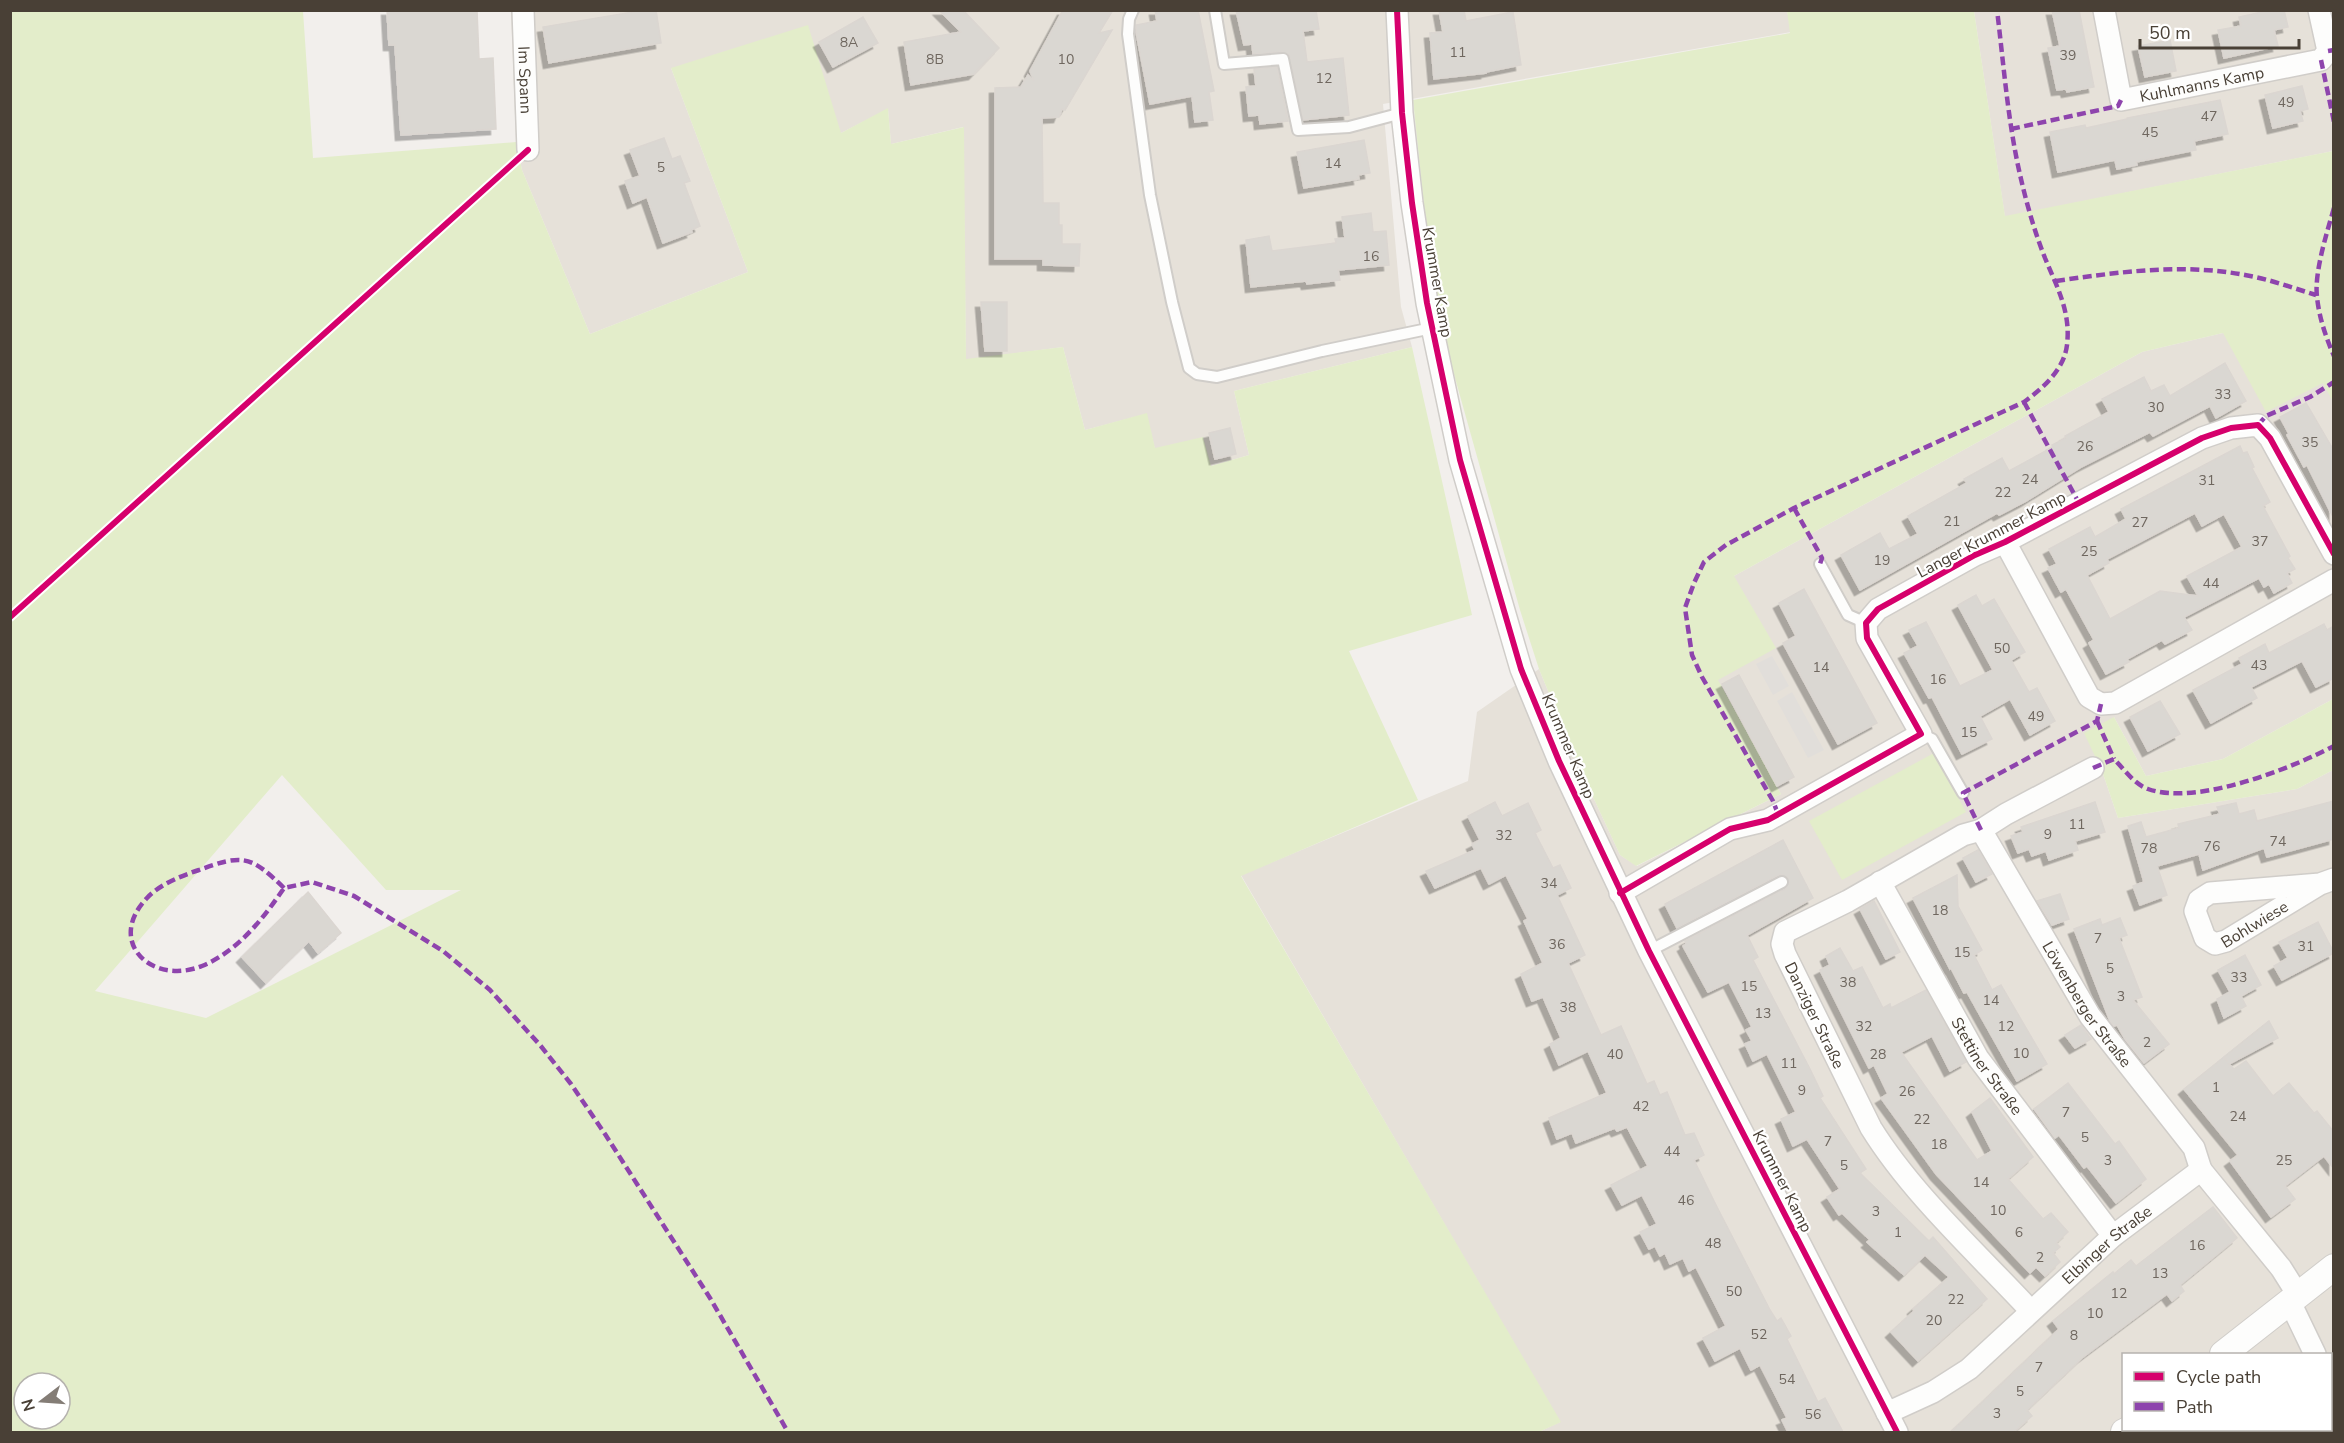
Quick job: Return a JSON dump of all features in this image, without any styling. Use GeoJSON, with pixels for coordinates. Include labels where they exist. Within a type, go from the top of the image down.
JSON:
{"type":"FeatureCollection","features":[{"type":"Feature","properties":{"kind":"street","name":"Im Spann"},"geometry":{"type":"LineString","coordinates":[[523,10],[528,150]]}},
{"type":"Feature","properties":{"kind":"street","name":"Krummer Kamp"},"geometry":{"type":"LineString","coordinates":[[1398,10],[1402,113],[1412,203],[1432,328],[1460,460],[1521,669],[1559,760],[1620,893],[1897,1432]]}},
{"type":"Feature","properties":{"kind":"street","name":"Kuhlmanns Kamp"},"geometry":{"type":"LineString","coordinates":[[2104,10],[2121,100],[2321,60],[2328,51],[2319,10]]}},
{"type":"Feature","properties":{"kind":"street","name":"Langer Krummer Kamp"},"geometry":{"type":"LineString","coordinates":[[1866,623],[1878,609],[1975,555],[2005,542],[2202,438],[2231,428],[2258,425],[2270,438],[2334,554]]}},
{"type":"Feature","properties":{"kind":"street","name":"Langer Krummer Kamp"},"geometry":{"type":"LineString","coordinates":[[2005,542],[2089,697],[2101,704],[2115,703],[2334,580]]}},
{"type":"Feature","properties":{"kind":"street"},"geometry":{"type":"LineString","coordinates":[[1620,893],[1730,829],[1767,820],[1921,734],[1867,638],[1866,623]]}},
{"type":"Feature","properties":{"kind":"street","name":"Danziger Straße"},"geometry":{"type":"LineString","coordinates":[[2031,1310],[1904,1175],[1885,1150],[1871,1128],[1782,944],[1785,932],[1848,901],[1964,835],[1981,830],[2006,814],[2093,768]]}},
{"type":"Feature","properties":{"kind":"street","name":"Löwenberger Straße"},"geometry":{"type":"LineString","coordinates":[[1981,830],[2090,1016],[2194,1148],[2201,1170]]}},
{"type":"Feature","properties":{"kind":"street","name":"Bohlwiese"},"geometry":{"type":"LineString","coordinates":[[2327,881],[2226,941],[2215,944],[2205,938],[2195,911],[2199,900],[2210,893],[2327,881]]}},
{"type":"Feature","properties":{"kind":"street","name":"Stettiner Straße"},"geometry":{"type":"LineString","coordinates":[[1880,882],[1978,1058],[2113,1236]]}},
{"type":"Feature","properties":{"kind":"street"},"geometry":{"type":"LineString","coordinates":[[2201,1170],[2281,1268],[2315,1353]]}},
{"type":"Feature","properties":{"kind":"street","name":"Elbinger Straße"},"geometry":{"type":"LineString","coordinates":[[1887,1413],[1951,1382],[1969,1369],[2113,1236],[2201,1170]]}},
{"type":"Feature","properties":{"kind":"street"},"geometry":{"type":"LineString","coordinates":[[2224,1353],[2334,1267]]}},
{"type":"Feature","properties":{"kind":"lane"},"geometry":{"type":"LineString","coordinates":[[1133,10],[1129,19],[1128,34],[1150,195],[1172,302],[1189,368],[1197,374],[1217,377],[1322,351],[1432,328]]}},
{"type":"Feature","properties":{"kind":"lane"},"geometry":{"type":"LineString","coordinates":[[1215,10],[1224,64],[1281,58],[1283,60],[1298,130],[1349,127],[1402,113]]}},
{"type":"Feature","properties":{"kind":"lane"},"geometry":{"type":"LineString","coordinates":[[1821,564],[1848,615],[1866,623]]}},
{"type":"Feature","properties":{"kind":"lane"},"geometry":{"type":"LineString","coordinates":[[1921,734],[1932,738],[1963,793]]}},
{"type":"Feature","properties":{"kind":"lane"},"geometry":{"type":"LineString","coordinates":[[1649,951],[1782,882]]}},
{"type":"Feature","properties":{"kind":"shaded area"},"geometry":{"type":"Polygon","coordinates":[[[1787,10],[1791,32],[1383,104],[1401,307],[1412,347],[1234,391],[1249,455],[1211,466],[1155,449],[1146,414],[1085,430],[1063,347],[966,360],[963,127],[891,144],[888,109],[841,133],[671,68],[748,272],[590,334],[522,170],[516,142],[511,11],[1787,10]]]}},
{"type":"Feature","properties":{"kind":"shaded area"},"geometry":{"type":"Polygon","coordinates":[[[1974,11],[2333,11],[2333,151],[2005,217],[1974,11]]]}},
{"type":"Feature","properties":{"kind":"shaded area"},"geometry":{"type":"Polygon","coordinates":[[[2223,333],[2323,383],[2334,402],[2333,699],[2223,759],[2146,776],[2114,717],[2102,771],[2118,818],[2297,789],[2333,770],[2333,1432],[1539,1432],[1560,1422],[1241,875],[1468,781],[1477,712],[1539,669],[1580,769],[1620,855],[1637,866],[1781,794],[1717,680],[1734,576],[2142,352],[2223,333]]]}},
{"type":"Feature","properties":{"kind":"shaded area"},"geometry":{"type":"Polygon","coordinates":[[[1772,656],[1789,686],[1773,695],[1756,664],[1772,656]]]}},
{"type":"Feature","properties":{"kind":"shaded area"},"geometry":{"type":"Polygon","coordinates":[[[1792,692],[1824,750],[1808,758],[1777,701],[1792,692]]]}},
{"type":"Feature","properties":{"kind":"green space"},"geometry":{"type":"Polygon","coordinates":[[[10,11],[303,11],[313,158],[516,142],[522,170],[590,334],[748,272],[671,68],[808,25],[841,133],[888,108],[891,144],[964,127],[966,359],[1063,347],[1085,430],[1147,413],[1155,448],[1203,437],[1211,466],[1249,455],[1234,391],[1412,347],[1472,615],[1349,651],[1418,800],[1241,876],[1561,1422],[1539,1432],[11,1432],[10,11]],[[282,775],[95,991],[206,1018],[461,890],[386,890],[282,775]]]}},
{"type":"Feature","properties":{"kind":"green space"},"geometry":{"type":"Polygon","coordinates":[[[1787,11],[1974,11],[2005,216],[2333,151],[2333,402],[2323,383],[2266,412],[2223,333],[2142,352],[1734,576],[1776,648],[1718,680],[1781,794],[1636,866],[1620,855],[1580,769],[1539,669],[1520,610],[1434,303],[1413,100],[1790,33],[1787,11]]]}},
{"type":"Feature","properties":{"kind":"green space"},"geometry":{"type":"Polygon","coordinates":[[[2333,699],[2333,770],[2297,789],[2118,818],[2102,771],[2084,733],[2114,717],[2146,776],[2223,759],[2333,699]]]}},
{"type":"Feature","properties":{"kind":"green space"},"geometry":{"type":"Polygon","coordinates":[[[1934,753],[1966,812],[1842,880],[1809,821],[1934,753]]]}},
{"type":"Feature","properties":{"kind":"building"},"geometry":{"type":"Polygon","coordinates":[[[387,10],[477,10],[479,59],[493,58],[496,129],[401,135],[395,45],[389,45],[387,10]]]}},
{"type":"Feature","properties":{"kind":"building"},"geometry":{"type":"Polygon","coordinates":[[[656,10],[661,43],[549,63],[543,27],[656,10]]]}},
{"type":"Feature","properties":{"kind":"building"},"geometry":{"type":"Polygon","coordinates":[[[939,10],[963,10],[999,48],[974,74],[911,85],[904,42],[961,32],[939,10]]]}},
{"type":"Feature","properties":{"kind":"building"},"geometry":{"type":"Polygon","coordinates":[[[1063,10],[1113,10],[1099,33],[1112,30],[1065,110],[1062,109],[1059,117],[1042,118],[1043,203],[1059,203],[1062,244],[1080,244],[1079,266],[1043,265],[1043,259],[995,259],[995,88],[1021,87],[1028,75],[1034,81],[1030,71],[1063,10]]]}},
{"type":"Feature","properties":{"kind":"building"},"geometry":{"type":"Polygon","coordinates":[[[1155,10],[1198,10],[1214,91],[1209,92],[1213,120],[1195,122],[1192,96],[1150,104],[1136,25],[1157,21],[1155,10]]]}},
{"type":"Feature","properties":{"kind":"building"},"geometry":{"type":"Polygon","coordinates":[[[1236,10],[1316,10],[1319,29],[1303,31],[1307,62],[1343,58],[1349,115],[1303,120],[1289,55],[1282,52],[1253,54],[1252,44],[1244,45],[1236,10]]]}},
{"type":"Feature","properties":{"kind":"building"},"geometry":{"type":"Polygon","coordinates":[[[1439,10],[1464,10],[1466,21],[1513,12],[1521,65],[1486,73],[1434,79],[1430,33],[1443,32],[1439,10]]]}},
{"type":"Feature","properties":{"kind":"building"},"geometry":{"type":"Polygon","coordinates":[[[2052,10],[2079,10],[2094,87],[2067,92],[2066,89],[2057,90],[2048,48],[2060,46],[2052,10]]]}},
{"type":"Feature","properties":{"kind":"building"},"geometry":{"type":"Polygon","coordinates":[[[2271,10],[2284,10],[2288,27],[2274,30],[2278,46],[2224,58],[2218,30],[2241,26],[2239,17],[2271,10]]]}},
{"type":"Feature","properties":{"kind":"building"},"geometry":{"type":"Polygon","coordinates":[[[863,17],[878,43],[833,67],[819,42],[863,17]]]}},
{"type":"Feature","properties":{"kind":"building"},"geometry":{"type":"Polygon","coordinates":[[[2170,40],[2176,71],[2145,77],[2138,46],[2170,40]]]}},
{"type":"Feature","properties":{"kind":"building"},"geometry":{"type":"Polygon","coordinates":[[[1277,67],[1288,121],[1260,124],[1259,115],[1249,116],[1246,87],[1256,86],[1254,69],[1277,67]]]}},
{"type":"Feature","properties":{"kind":"building"},"geometry":{"type":"Polygon","coordinates":[[[2302,86],[2308,109],[2300,111],[2303,121],[2273,128],[2265,95],[2302,86]]]}},
{"type":"Feature","properties":{"kind":"building"},"geometry":{"type":"Polygon","coordinates":[[[2220,100],[2228,134],[2194,141],[2196,150],[2136,162],[2137,165],[2117,169],[2115,160],[2058,172],[2050,132],[2085,125],[2086,128],[2220,100]]]}},
{"type":"Feature","properties":{"kind":"building"},"geometry":{"type":"Polygon","coordinates":[[[664,138],[672,159],[680,156],[690,181],[684,183],[700,226],[691,230],[692,232],[663,243],[647,197],[633,203],[625,181],[640,176],[630,150],[664,138]]]}},
{"type":"Feature","properties":{"kind":"building"},"geometry":{"type":"Polygon","coordinates":[[[1364,140],[1370,173],[1358,175],[1359,179],[1304,188],[1297,152],[1364,140]]]}},
{"type":"Feature","properties":{"kind":"building"},"geometry":{"type":"Polygon","coordinates":[[[1371,213],[1373,232],[1386,231],[1389,265],[1338,270],[1340,280],[1251,287],[1246,240],[1269,236],[1272,251],[1336,243],[1335,239],[1345,238],[1342,217],[1371,213]]]}},
{"type":"Feature","properties":{"kind":"building"},"geometry":{"type":"Polygon","coordinates":[[[981,302],[1007,302],[1007,351],[985,351],[981,302]]]}},
{"type":"Feature","properties":{"kind":"building"},"geometry":{"type":"Polygon","coordinates":[[[2225,363],[2246,401],[2216,418],[2210,406],[2153,436],[2150,432],[2081,467],[2026,501],[1999,515],[1997,513],[1860,590],[1841,555],[1880,533],[1889,549],[1918,534],[1908,516],[1967,483],[1964,479],[2002,458],[2009,471],[2053,447],[2052,445],[2066,438],[2065,436],[2109,412],[2102,399],[2144,377],[2151,391],[2164,385],[2170,396],[2225,363]]]}},
{"type":"Feature","properties":{"kind":"building"},"geometry":{"type":"Polygon","coordinates":[[[2306,403],[2334,451],[2334,519],[2307,465],[2304,467],[2287,435],[2289,434],[2280,417],[2306,403]]]}},
{"type":"Feature","properties":{"kind":"building"},"geometry":{"type":"Polygon","coordinates":[[[1230,428],[1236,454],[1215,459],[1209,433],[1230,428]]]}},
{"type":"Feature","properties":{"kind":"building"},"geometry":{"type":"Polygon","coordinates":[[[2240,446],[2243,453],[2247,452],[2254,467],[2252,468],[2270,502],[2263,506],[2295,569],[2287,573],[2292,583],[2274,593],[2269,584],[2264,587],[2259,578],[2184,617],[2192,630],[2165,644],[2162,640],[2127,659],[2129,662],[2106,674],[2089,643],[2094,640],[2066,589],[2061,592],[2048,568],[2057,564],[2049,549],[2090,527],[2095,537],[2126,519],[2121,509],[2240,446]],[[2195,513],[2107,559],[2109,563],[2087,575],[2110,619],[2160,591],[2198,596],[2187,576],[2242,547],[2224,514],[2202,526],[2195,513]]]}},
{"type":"Feature","properties":{"kind":"building"},"geometry":{"type":"Polygon","coordinates":[[[1804,589],[1877,723],[1838,744],[1783,643],[1796,636],[1779,603],[1804,589]]]}},
{"type":"Feature","properties":{"kind":"building"},"geometry":{"type":"Polygon","coordinates":[[[1976,595],[1982,606],[1994,599],[2025,652],[2011,660],[2029,692],[2037,688],[2055,721],[2030,735],[2010,699],[1980,716],[1992,739],[1962,754],[1932,697],[1929,698],[1904,653],[1918,646],[1909,630],[1926,622],[1960,686],[1993,670],[1958,605],[1976,595]]]}},
{"type":"Feature","properties":{"kind":"building"},"geometry":{"type":"Polygon","coordinates":[[[2324,624],[2327,630],[2334,626],[2334,678],[2316,687],[2302,661],[2251,687],[2257,698],[2211,723],[2193,690],[2242,664],[2239,658],[2265,644],[2269,653],[2324,624]]]}},
{"type":"Feature","properties":{"kind":"building"},"geometry":{"type":"Polygon","coordinates":[[[1739,675],[1794,777],[1777,786],[1722,684],[1739,675]]]}},
{"type":"Feature","properties":{"kind":"building"},"geometry":{"type":"Polygon","coordinates":[[[2160,701],[2180,734],[2148,751],[2130,717],[2160,701]]]}},
{"type":"Feature","properties":{"kind":"building"},"geometry":{"type":"Polygon","coordinates":[[[2334,801],[2334,839],[2267,857],[2264,848],[2203,870],[2199,854],[2157,866],[2167,895],[2140,905],[2133,886],[2144,882],[2128,826],[2141,822],[2146,837],[2179,828],[2178,824],[2220,814],[2217,807],[2236,803],[2239,814],[2254,810],[2257,821],[2334,801]]]}},
{"type":"Feature","properties":{"kind":"building"},"geometry":{"type":"Polygon","coordinates":[[[1495,802],[1502,816],[1528,803],[1541,830],[1535,833],[1553,868],[1560,865],[1571,888],[1557,895],[1585,955],[1568,963],[1601,1035],[1621,1026],[1647,1084],[1654,1081],[1660,1095],[1667,1092],[1685,1135],[1694,1133],[1704,1155],[1694,1160],[1716,1205],[1770,1310],[1777,1321],[1781,1318],[1791,1336],[1787,1339],[1818,1402],[1825,1398],[1843,1432],[1788,1432],[1782,1420],[1787,1418],[1760,1365],[1751,1370],[1740,1348],[1715,1361],[1703,1338],[1726,1326],[1696,1267],[1689,1271],[1683,1258],[1670,1264],[1665,1253],[1660,1256],[1655,1246],[1649,1249],[1640,1232],[1657,1224],[1642,1195],[1622,1205],[1611,1185],[1648,1166],[1627,1127],[1617,1131],[1615,1128],[1576,1143],[1572,1133],[1557,1139],[1549,1118],[1607,1093],[1588,1051],[1559,1065],[1550,1044],[1561,1038],[1543,997],[1532,1001],[1521,974],[1543,963],[1524,921],[1528,919],[1506,875],[1489,884],[1481,868],[1435,888],[1426,871],[1475,850],[1472,844],[1480,840],[1468,816],[1495,802]]]}},
{"type":"Feature","properties":{"kind":"building"},"geometry":{"type":"Polygon","coordinates":[[[2095,802],[2105,832],[2075,841],[2078,850],[2049,860],[2046,851],[2032,856],[2029,849],[2018,853],[2011,836],[2023,832],[2021,827],[2095,802]]]}},
{"type":"Feature","properties":{"kind":"building"},"geometry":{"type":"Polygon","coordinates":[[[1783,840],[1813,898],[1747,935],[1758,957],[1753,960],[1810,1069],[1823,1096],[1820,1098],[1866,1169],[1860,1173],[1929,1241],[1933,1237],[1987,1299],[1918,1361],[1891,1332],[1949,1277],[1925,1255],[1904,1275],[1867,1242],[1870,1240],[1842,1213],[1839,1215],[1827,1197],[1840,1189],[1807,1139],[1793,1146],[1781,1119],[1796,1112],[1767,1054],[1753,1061],[1745,1044],[1752,1041],[1746,1030],[1752,1027],[1729,982],[1708,992],[1683,946],[1686,944],[1685,941],[1785,889],[1789,883],[1788,878],[1779,875],[1677,928],[1665,904],[1783,840]]]}},
{"type":"Feature","properties":{"kind":"building"},"geometry":{"type":"Polygon","coordinates":[[[1978,850],[1992,874],[1976,882],[1963,858],[1978,850]]]}},
{"type":"Feature","properties":{"kind":"building"},"geometry":{"type":"Polygon","coordinates":[[[1957,875],[1958,906],[1982,950],[1974,955],[1992,990],[2001,985],[2047,1064],[2017,1081],[1967,992],[1964,993],[1950,969],[1913,898],[1957,875]]]}},
{"type":"Feature","properties":{"kind":"building"},"geometry":{"type":"Polygon","coordinates":[[[308,892],[341,933],[318,953],[309,941],[266,983],[242,957],[308,892]]]}},
{"type":"Feature","properties":{"kind":"building"},"geometry":{"type":"Polygon","coordinates":[[[2060,894],[2069,919],[2052,925],[2037,901],[2060,894]]]}},
{"type":"Feature","properties":{"kind":"building"},"geometry":{"type":"Polygon","coordinates":[[[1874,901],[1900,952],[1886,959],[1860,909],[1874,901]]]}},
{"type":"Feature","properties":{"kind":"building"},"geometry":{"type":"Polygon","coordinates":[[[2120,918],[2127,935],[2119,938],[2142,997],[2133,1000],[2169,1044],[2144,1063],[2117,1025],[2114,1026],[2110,1021],[2074,929],[2100,919],[2102,925],[2120,918]]]}},
{"type":"Feature","properties":{"kind":"building"},"geometry":{"type":"Polygon","coordinates":[[[2318,922],[2334,953],[2282,980],[2274,966],[2288,958],[2279,942],[2318,922]]]}},
{"type":"Feature","properties":{"kind":"building"},"geometry":{"type":"Polygon","coordinates":[[[1840,948],[1853,971],[1862,967],[1883,1008],[1890,1004],[1891,1008],[1926,990],[1966,1062],[1950,1071],[1932,1036],[1901,1052],[1977,1160],[1992,1151],[1972,1112],[1990,1098],[2033,1157],[2008,1179],[2043,1219],[2051,1213],[2068,1232],[2056,1243],[2060,1247],[2053,1253],[2060,1262],[2045,1276],[2036,1267],[2030,1273],[1936,1174],[1881,1098],[1888,1094],[1874,1065],[1869,1068],[1820,970],[1830,965],[1826,956],[1840,948]]]}},
{"type":"Feature","properties":{"kind":"building"},"geometry":{"type":"Polygon","coordinates":[[[2245,955],[2261,985],[2241,996],[2246,1006],[2224,1018],[2217,999],[2230,992],[2218,970],[2245,955]]]}},
{"type":"Feature","properties":{"kind":"building"},"geometry":{"type":"Polygon","coordinates":[[[2269,1021],[2278,1038],[2229,1064],[2234,1069],[2246,1061],[2273,1096],[2289,1083],[2314,1113],[2317,1111],[2334,1132],[2334,1169],[2324,1156],[2285,1186],[2295,1199],[2271,1217],[2230,1161],[2238,1155],[2184,1089],[2269,1021]]]}},
{"type":"Feature","properties":{"kind":"building"},"geometry":{"type":"Polygon","coordinates":[[[2081,1025],[2091,1039],[2075,1048],[2065,1035],[2081,1025]]]}},
{"type":"Feature","properties":{"kind":"building"},"geometry":{"type":"Polygon","coordinates":[[[2068,1083],[2115,1144],[2119,1141],[2146,1179],[2116,1203],[2087,1166],[2084,1168],[2059,1135],[2055,1138],[2034,1109],[2068,1083]]]}},
{"type":"Feature","properties":{"kind":"building"},"geometry":{"type":"Polygon","coordinates":[[[2213,1207],[2237,1238],[2180,1285],[2184,1291],[2172,1301],[2167,1294],[2082,1358],[2027,1410],[2032,1416],[2014,1432],[1951,1432],[2059,1329],[2053,1321],[2113,1272],[2114,1274],[2131,1260],[2136,1266],[2213,1207]]]}},
{"type":"Feature","properties":{"kind":"marked path"},"geometry":{"type":"LineString","coordinates":[[1778,814],[1692,655],[1685,608],[1704,562],[1726,545],[1794,508],[2024,402],[2052,378],[2065,354],[2068,333],[2065,311],[2035,229],[2017,158],[1997,10]]}},
{"type":"Feature","properties":{"kind":"marked path"},"geometry":{"type":"LineString","coordinates":[[2328,51],[2334,50]]}},
{"type":"Feature","properties":{"kind":"marked path"},"geometry":{"type":"LineString","coordinates":[[2321,60],[2334,122]]}},
{"type":"Feature","properties":{"kind":"marked path"},"geometry":{"type":"LineString","coordinates":[[2011,129],[2118,106],[2121,100]]}},
{"type":"Feature","properties":{"kind":"marked path"},"geometry":{"type":"LineString","coordinates":[[2334,208],[2317,276],[2321,320],[2334,356]]}},
{"type":"Feature","properties":{"kind":"marked path"},"geometry":{"type":"LineString","coordinates":[[2056,281],[2150,270],[2221,271],[2272,281],[2316,295]]}},
{"type":"Feature","properties":{"kind":"marked path"},"geometry":{"type":"LineString","coordinates":[[2258,425],[2266,416],[2310,397],[2334,382]]}},
{"type":"Feature","properties":{"kind":"marked path"},"geometry":{"type":"LineString","coordinates":[[2024,402],[2079,503]]}},
{"type":"Feature","properties":{"kind":"marked path"},"geometry":{"type":"LineString","coordinates":[[1794,508],[1822,558],[1820,564]]}},
{"type":"Feature","properties":{"kind":"marked path"},"geometry":{"type":"LineString","coordinates":[[1981,830],[1963,793],[2097,721],[2101,704]]}},
{"type":"Feature","properties":{"kind":"marked path"},"geometry":{"type":"LineString","coordinates":[[2097,721],[2114,759]]}},
{"type":"Feature","properties":{"kind":"marked path"},"geometry":{"type":"LineString","coordinates":[[2093,768],[2114,759],[2143,787],[2168,793],[2191,793],[2216,789],[2268,774],[2334,746]]}},
{"type":"Feature","properties":{"kind":"marked path"},"geometry":{"type":"LineString","coordinates":[[284,888],[263,869],[245,861],[226,861],[185,875],[164,885],[147,898],[135,914],[131,930],[133,944],[140,956],[152,965],[166,970],[184,971],[202,966],[227,952],[249,933],[284,888],[312,882],[354,896],[443,951],[490,990],[540,1045],[571,1084],[710,1298],[788,1432]]}},
{"type":"Feature","properties":{"kind":"cycle path"},"geometry":{"type":"LineString","coordinates":[[1397,10],[1402,113],[1412,203],[1427,303],[1460,460],[1521,669],[1559,761],[1649,951],[1897,1432]]}},
{"type":"Feature","properties":{"kind":"cycle path"},"geometry":{"type":"LineString","coordinates":[[10,617],[528,150]]}},
{"type":"Feature","properties":{"kind":"cycle path"},"geometry":{"type":"LineString","coordinates":[[1620,893],[1730,829],[1768,820],[1921,734],[1867,638],[1866,623],[1878,609],[1975,555],[2005,542],[2202,438],[2231,428],[2258,425],[2270,438],[2334,554]]}}]}
